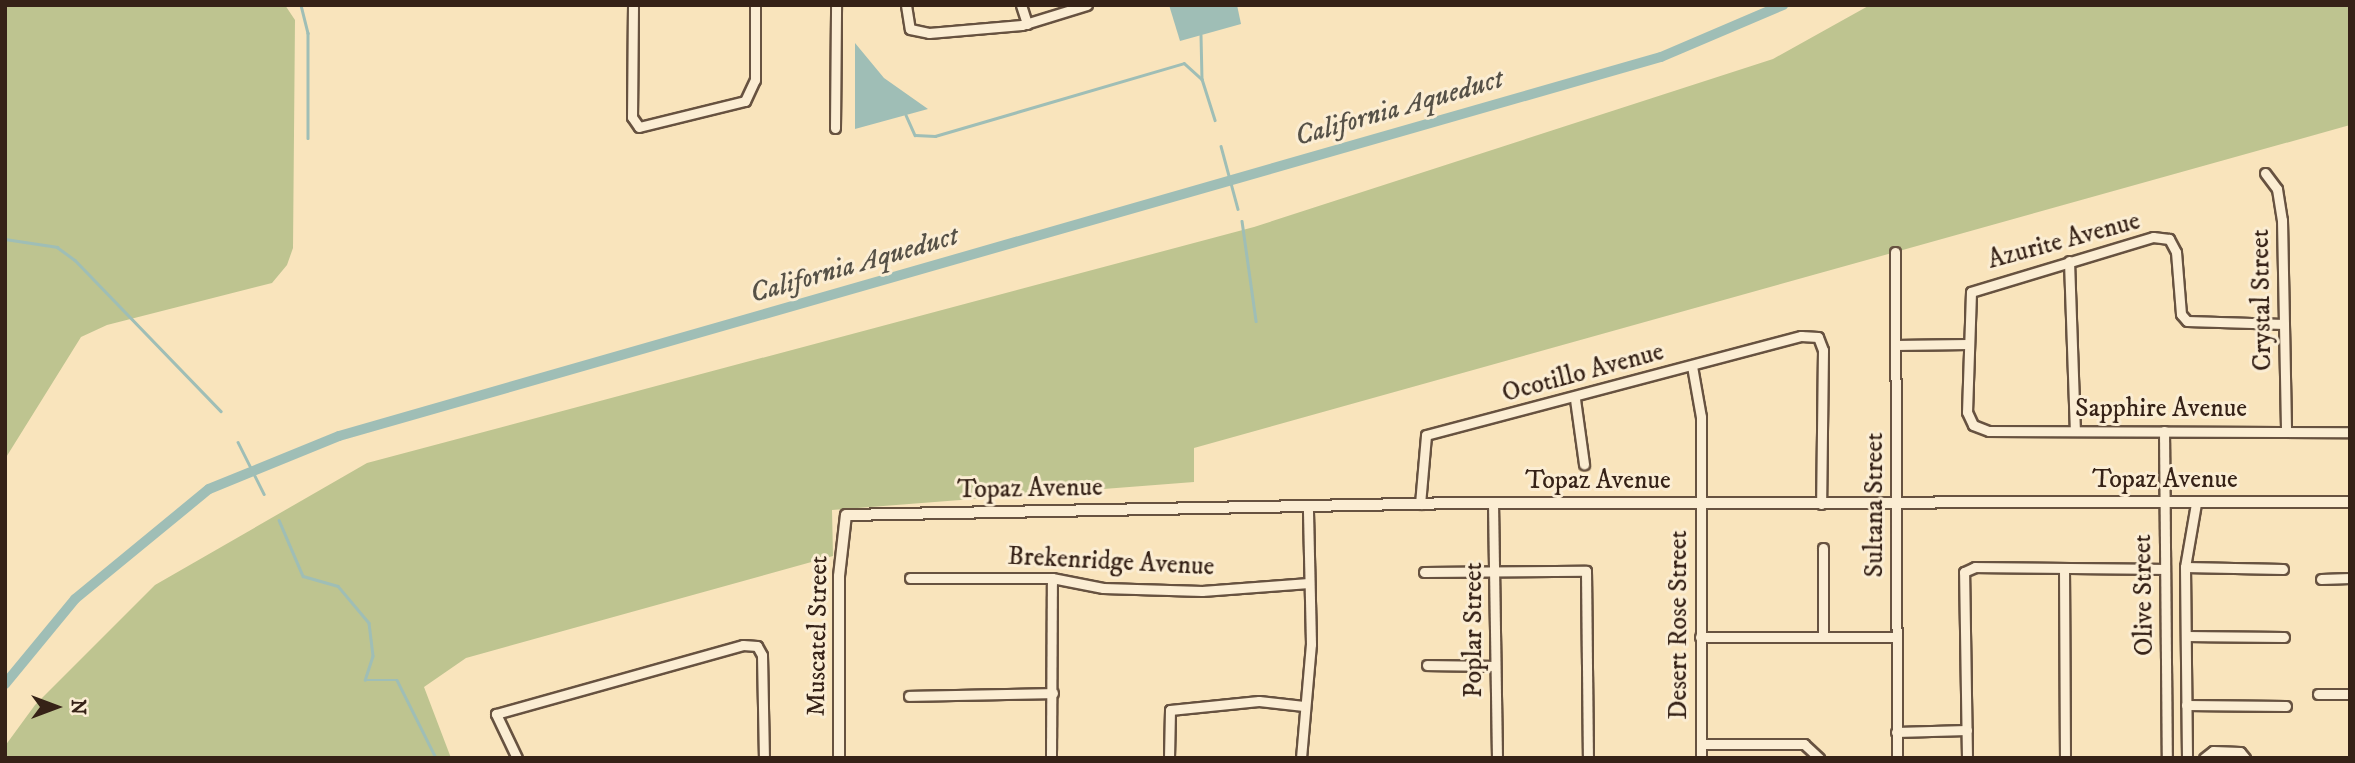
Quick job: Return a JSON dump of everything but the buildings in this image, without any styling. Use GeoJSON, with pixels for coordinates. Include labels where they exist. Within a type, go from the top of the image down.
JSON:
{"type":"FeatureCollection","features":[{"type":"Feature","properties":{"kind":"street"},"geometry":{"type":"LineString","coordinates":[[634,5],[632,117],[639,127],[745,101],[752,92],[755,5]]}},
{"type":"Feature","properties":{"kind":"street"},"geometry":{"type":"LineString","coordinates":[[835,128],[836,5]]}},
{"type":"Feature","properties":{"kind":"street"},"geometry":{"type":"LineString","coordinates":[[906,5],[910,29],[929,33],[1027,23],[1087,5]]}},
{"type":"Feature","properties":{"kind":"street"},"geometry":{"type":"LineString","coordinates":[[1021,5],[1027,23]]}},
{"type":"Feature","properties":{"kind":"street","name":"Crystal Street"},"geometry":{"type":"LineString","coordinates":[[2265,173],[2277,189],[2282,220],[2286,430]]}},
{"type":"Feature","properties":{"kind":"street","name":"Azurite Avenue"},"geometry":{"type":"LineString","coordinates":[[1968,344],[1971,292],[2153,237],[2169,239],[2187,321],[2284,324]]}},
{"type":"Feature","properties":{"kind":"street","name":"Sultana Street"},"geometry":{"type":"LineString","coordinates":[[1895,253],[1897,758]]}},
{"type":"Feature","properties":{"kind":"street"},"geometry":{"type":"LineString","coordinates":[[2069,261],[2075,430]]}},
{"type":"Feature","properties":{"kind":"street","name":"Ocotillo Avenue"},"geometry":{"type":"LineString","coordinates":[[1420,504],[1426,435],[1575,399],[1801,336],[1818,337],[1823,350],[1821,505]]}},
{"type":"Feature","properties":{"kind":"street"},"geometry":{"type":"LineString","coordinates":[[1895,345],[1968,344]]}},
{"type":"Feature","properties":{"kind":"street","name":"Sapphire Avenue"},"geometry":{"type":"LineString","coordinates":[[1968,344],[1967,412],[1973,425],[1989,431],[2350,432]]}},
{"type":"Feature","properties":{"kind":"street","name":"Desert Rose Street"},"geometry":{"type":"LineString","coordinates":[[1692,366],[1701,417],[1701,758]]}},
{"type":"Feature","properties":{"kind":"street"},"geometry":{"type":"LineString","coordinates":[[1575,399],[1584,464]]}},
{"type":"Feature","properties":{"kind":"street","name":"Olive Street"},"geometry":{"type":"LineString","coordinates":[[2164,431],[2167,758]]}},
{"type":"Feature","properties":{"kind":"street","name":"Topaz Avenue"},"geometry":{"type":"LineString","coordinates":[[846,515],[1493,503],[1896,505],[2350,502]]}},
{"type":"Feature","properties":{"kind":"street","name":"Poplar Street"},"geometry":{"type":"LineString","coordinates":[[1493,503],[1497,758]]}},
{"type":"Feature","properties":{"kind":"street","name":"Olive Street"},"geometry":{"type":"LineString","coordinates":[[2186,758],[2185,567],[2196,503]]}},
{"type":"Feature","properties":{"kind":"street"},"geometry":{"type":"LineString","coordinates":[[1301,758],[1311,644],[1308,507]]}},
{"type":"Feature","properties":{"kind":"street","name":"Muscatel Street"},"geometry":{"type":"LineString","coordinates":[[839,758],[839,576],[846,515]]}},
{"type":"Feature","properties":{"kind":"street"},"geometry":{"type":"LineString","coordinates":[[1823,548],[1823,637]]}},
{"type":"Feature","properties":{"kind":"street"},"geometry":{"type":"LineString","coordinates":[[1967,758],[1964,572],[1975,567],[2165,569]]}},
{"type":"Feature","properties":{"kind":"street"},"geometry":{"type":"LineString","coordinates":[[2185,567],[2283,569]]}},
{"type":"Feature","properties":{"kind":"street"},"geometry":{"type":"LineString","coordinates":[[2063,568],[2065,758]]}},
{"type":"Feature","properties":{"kind":"street"},"geometry":{"type":"LineString","coordinates":[[1424,572],[1586,571],[1588,758]]}},
{"type":"Feature","properties":{"kind":"street","name":"Brekenridge Avenue"},"geometry":{"type":"LineString","coordinates":[[910,578],[1052,578],[1103,588],[1190,590],[1308,583]]}},
{"type":"Feature","properties":{"kind":"street"},"geometry":{"type":"LineString","coordinates":[[1051,758],[1052,578]]}},
{"type":"Feature","properties":{"kind":"street"},"geometry":{"type":"LineString","coordinates":[[2321,579],[2350,578]]}},
{"type":"Feature","properties":{"kind":"street"},"geometry":{"type":"LineString","coordinates":[[2186,636],[2284,637]]}},
{"type":"Feature","properties":{"kind":"street"},"geometry":{"type":"LineString","coordinates":[[1700,637],[1896,637]]}},
{"type":"Feature","properties":{"kind":"street"},"geometry":{"type":"LineString","coordinates":[[517,758],[496,715],[743,645],[757,646],[762,654],[764,758]]}},
{"type":"Feature","properties":{"kind":"street"},"geometry":{"type":"LineString","coordinates":[[1427,665],[1494,666]]}},
{"type":"Feature","properties":{"kind":"street"},"geometry":{"type":"LineString","coordinates":[[909,696],[1053,693]]}},
{"type":"Feature","properties":{"kind":"street"},"geometry":{"type":"LineString","coordinates":[[2318,694],[2350,694]]}},
{"type":"Feature","properties":{"kind":"street"},"geometry":{"type":"LineString","coordinates":[[1168,758],[1170,710],[1259,701],[1304,706]]}},
{"type":"Feature","properties":{"kind":"street"},"geometry":{"type":"LineString","coordinates":[[2186,705],[2286,706]]}},
{"type":"Feature","properties":{"kind":"street"},"geometry":{"type":"LineString","coordinates":[[1896,732],[1968,730]]}},
{"type":"Feature","properties":{"kind":"street"},"geometry":{"type":"LineString","coordinates":[[1700,744],[1804,744],[1818,754]]}},
{"type":"Feature","properties":{"kind":"street"},"geometry":{"type":"LineString","coordinates":[[2204,758],[2213,751],[2241,752],[2245,758]]}},
{"type":"Feature","properties":{"kind":"street"},"geometry":{"type":"LineString","coordinates":[[1489,758],[1497,758]]}},
{"type":"Feature","properties":{"kind":"green space"},"geometry":{"type":"Polygon","coordinates":[[[5,5],[285,5],[295,20],[293,248],[287,265],[272,283],[107,325],[81,337],[5,459],[5,5]]]}},
{"type":"Feature","properties":{"kind":"green space"},"geometry":{"type":"Polygon","coordinates":[[[1870,5],[2350,5],[2350,125],[1194,448],[1194,482],[832,510],[833,556],[466,658],[424,687],[451,758],[5,758],[5,746],[35,705],[155,585],[367,463],[1254,227],[1773,59],[1870,5]]]}},
{"type":"Feature","properties":{"kind":"water"},"geometry":{"type":"Polygon","coordinates":[[[1169,5],[1237,5],[1241,24],[1180,41],[1169,5]]]}},
{"type":"Feature","properties":{"kind":"water"},"geometry":{"type":"Polygon","coordinates":[[[855,43],[884,78],[928,109],[855,129],[855,43]]]}},
{"type":"Feature","properties":{"kind":"waterway"},"geometry":{"type":"LineString","coordinates":[[301,5],[308,33],[308,138]]}},
{"type":"Feature","properties":{"kind":"waterway","name":"California Aqueduct"},"geometry":{"type":"LineString","coordinates":[[5,684],[75,599],[209,489],[339,436],[1661,57],[1783,5]]}},
{"type":"Feature","properties":{"kind":"waterway"},"geometry":{"type":"LineString","coordinates":[[1201,35],[1202,79]]}},
{"type":"Feature","properties":{"kind":"waterway"},"geometry":{"type":"LineString","coordinates":[[906,115],[915,135],[935,136],[1184,63],[1202,79],[1215,120]]}},
{"type":"Feature","properties":{"kind":"waterway","name":"California Aqueduct"},"geometry":{"type":"LineString","coordinates":[[1221,146],[1238,209]]}},
{"type":"Feature","properties":{"kind":"waterway"},"geometry":{"type":"LineString","coordinates":[[1242,221],[1256,321]]}},
{"type":"Feature","properties":{"kind":"waterway"},"geometry":{"type":"LineString","coordinates":[[5,239],[57,247],[75,260],[221,411]]}},
{"type":"Feature","properties":{"kind":"waterway","name":"California Aqueduct"},"geometry":{"type":"LineString","coordinates":[[238,442],[264,494]]}},
{"type":"Feature","properties":{"kind":"waterway"},"geometry":{"type":"LineString","coordinates":[[279,520],[303,576],[338,586],[369,623],[373,656],[365,680],[397,680],[436,758]]}}]}
